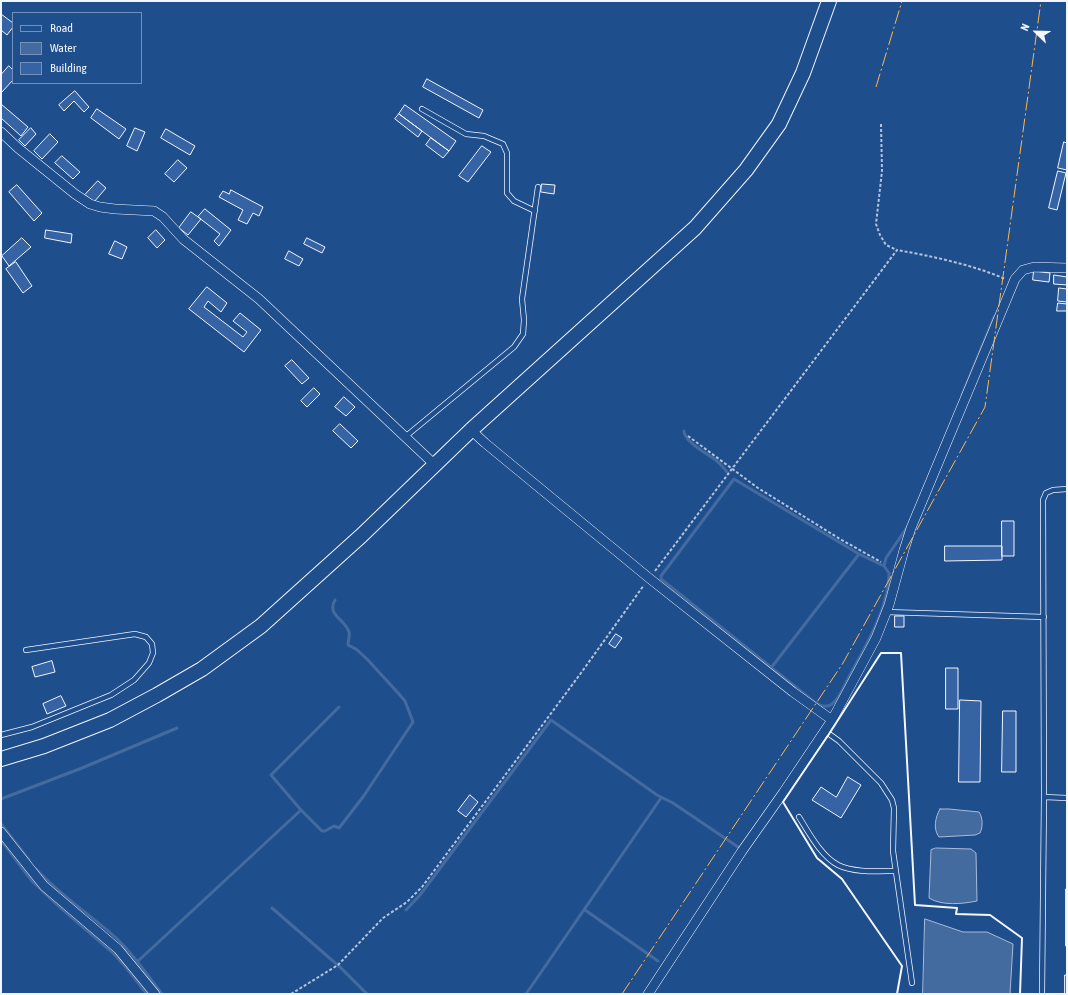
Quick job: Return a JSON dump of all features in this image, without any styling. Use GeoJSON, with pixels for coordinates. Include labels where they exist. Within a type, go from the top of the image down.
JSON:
{"type":"FeatureCollection","features":[{"type":"Feature","properties":{"kind":"main road"},"geometry":{"type":"LineString","coordinates":[[1,759],[44,746],[110,720],[202,669],[261,626],[361,536],[471,430],[695,228],[746,170],[779,124],[804,73],[828,1]]}},
{"type":"Feature","properties":{"kind":"street"},"geometry":{"type":"LineString","coordinates":[[1,132],[29,157],[75,194],[90,204],[115,209],[154,211],[163,217],[183,239],[259,299],[435,465]]}},
{"type":"Feature","properties":{"kind":"street"},"geometry":{"type":"LineString","coordinates":[[648,994],[742,851],[825,731],[876,638],[886,612],[911,528],[1015,279],[1023,270],[1034,267],[1067,268]]}},
{"type":"Feature","properties":{"kind":"street"},"geometry":{"type":"LineString","coordinates":[[471,430],[485,444],[649,578],[793,692],[832,720]]}},
{"type":"Feature","properties":{"kind":"street"},"geometry":{"type":"LineString","coordinates":[[1,832],[44,886],[118,949],[155,994]]}},
{"type":"Feature","properties":{"kind":"lane"},"geometry":{"type":"LineString","coordinates":[[422,109],[466,134],[484,136],[503,144],[507,153],[507,193],[514,200],[535,211]]}},
{"type":"Feature","properties":{"kind":"lane"},"geometry":{"type":"LineString","coordinates":[[405,437],[514,346],[523,334],[524,320],[522,299],[538,187]]}},
{"type":"Feature","properties":{"kind":"lane"},"geometry":{"type":"LineString","coordinates":[[1042,994],[1044,797],[1043,500],[1046,493],[1053,490],[1067,489]]}},
{"type":"Feature","properties":{"kind":"lane"},"geometry":{"type":"LineString","coordinates":[[886,612],[1044,617]]}},
{"type":"Feature","properties":{"kind":"lane"},"geometry":{"type":"LineString","coordinates":[[1,735],[32,727],[111,695],[134,680],[149,663],[153,653],[152,644],[146,637],[135,634],[26,650]]}},
{"type":"Feature","properties":{"kind":"lane"},"geometry":{"type":"LineString","coordinates":[[825,731],[839,741],[881,784],[892,800],[894,808],[893,852],[912,983]]}},
{"type":"Feature","properties":{"kind":"lane"},"geometry":{"type":"LineString","coordinates":[[1044,797],[1067,798]]}},
{"type":"Feature","properties":{"kind":"lane"},"geometry":{"type":"LineString","coordinates":[[799,817],[812,838],[829,859],[839,865],[860,870],[896,871]]}},
{"type":"Feature","properties":{"kind":"path"},"geometry":{"type":"LineString","coordinates":[[881,124],[882,171],[876,224],[886,245],[897,250],[923,255],[993,274],[1013,283]]}},
{"type":"Feature","properties":{"kind":"path"},"geometry":{"type":"LineString","coordinates":[[291,994],[338,965],[383,918],[407,902],[422,887],[581,673],[649,578],[897,250]]}},
{"type":"Feature","properties":{"kind":"path"},"geometry":{"type":"LineString","coordinates":[[688,436],[758,488],[840,539],[882,562]]}},
{"type":"Feature","properties":{"kind":"water"},"geometry":{"type":"Polygon","coordinates":[[[940,809],[979,812],[982,822],[980,833],[975,835],[939,837],[936,831],[935,823],[940,809]]]}},
{"type":"Feature","properties":{"kind":"water"},"geometry":{"type":"Polygon","coordinates":[[[936,848],[971,849],[976,853],[977,901],[946,903],[934,901],[929,898],[931,850],[936,848]]]}},
{"type":"Feature","properties":{"kind":"water"},"geometry":{"type":"Polygon","coordinates":[[[925,919],[963,932],[987,932],[1013,944],[1010,994],[923,994],[925,919]]]}},
{"type":"Feature","properties":{"kind":"building"},"geometry":{"type":"Polygon","coordinates":[[[1,14],[12,22],[12,28],[7,35],[1,30],[1,14]]]}},
{"type":"Feature","properties":{"kind":"building"},"geometry":{"type":"Polygon","coordinates":[[[9,66],[12,69],[12,81],[1,93],[1,75],[9,66]]]}},
{"type":"Feature","properties":{"kind":"building"},"geometry":{"type":"Polygon","coordinates":[[[427,79],[483,110],[479,118],[423,87],[427,79]]]}},
{"type":"Feature","properties":{"kind":"building"},"geometry":{"type":"Polygon","coordinates":[[[75,91],[89,107],[84,112],[74,101],[64,111],[59,105],[75,91]]]}},
{"type":"Feature","properties":{"kind":"building"},"geometry":{"type":"Polygon","coordinates":[[[1,104],[28,127],[21,136],[1,118],[1,104]]]}},
{"type":"Feature","properties":{"kind":"building"},"geometry":{"type":"Polygon","coordinates":[[[405,105],[456,141],[449,151],[399,114],[405,105]]]}},
{"type":"Feature","properties":{"kind":"building"},"geometry":{"type":"Polygon","coordinates":[[[97,109],[126,129],[119,139],[91,118],[97,109]]]}},
{"type":"Feature","properties":{"kind":"building"},"geometry":{"type":"Polygon","coordinates":[[[399,114],[422,131],[418,137],[395,119],[399,114]]]}},
{"type":"Feature","properties":{"kind":"building"},"geometry":{"type":"Polygon","coordinates":[[[31,128],[36,134],[25,146],[19,140],[31,128]]]}},
{"type":"Feature","properties":{"kind":"building"},"geometry":{"type":"Polygon","coordinates":[[[135,128],[145,132],[137,151],[127,146],[135,128]]]}},
{"type":"Feature","properties":{"kind":"building"},"geometry":{"type":"Polygon","coordinates":[[[166,129],[195,146],[190,155],[161,138],[166,129]]]}},
{"type":"Feature","properties":{"kind":"building"},"geometry":{"type":"Polygon","coordinates":[[[50,134],[58,142],[42,159],[34,151],[50,134]]]}},
{"type":"Feature","properties":{"kind":"building"},"geometry":{"type":"Polygon","coordinates":[[[431,138],[449,151],[443,158],[426,145],[431,138]]]}},
{"type":"Feature","properties":{"kind":"building"},"geometry":{"type":"Polygon","coordinates":[[[1064,142],[1067,143],[1067,170],[1058,168],[1064,142]]]}},
{"type":"Feature","properties":{"kind":"building"},"geometry":{"type":"Polygon","coordinates":[[[482,146],[491,152],[468,182],[459,176],[482,146]]]}},
{"type":"Feature","properties":{"kind":"building"},"geometry":{"type":"Polygon","coordinates":[[[62,156],[80,172],[73,179],[55,163],[62,156]]]}},
{"type":"Feature","properties":{"kind":"building"},"geometry":{"type":"Polygon","coordinates":[[[178,160],[187,168],[174,182],[165,174],[178,160]]]}},
{"type":"Feature","properties":{"kind":"building"},"geometry":{"type":"Polygon","coordinates":[[[1058,171],[1066,173],[1057,210],[1049,208],[1058,171]]]}},
{"type":"Feature","properties":{"kind":"building"},"geometry":{"type":"Polygon","coordinates":[[[98,181],[106,188],[94,202],[85,195],[98,181]]]}},
{"type":"Feature","properties":{"kind":"building"},"geometry":{"type":"Polygon","coordinates":[[[542,184],[555,185],[554,194],[541,192],[542,184]]]}},
{"type":"Feature","properties":{"kind":"building"},"geometry":{"type":"Polygon","coordinates":[[[17,185],[42,213],[34,221],[9,192],[17,185]]]}},
{"type":"Feature","properties":{"kind":"building"},"geometry":{"type":"Polygon","coordinates":[[[231,190],[263,207],[259,216],[253,213],[247,224],[238,220],[243,210],[219,197],[223,191],[229,194],[231,190]]]}},
{"type":"Feature","properties":{"kind":"building"},"geometry":{"type":"Polygon","coordinates":[[[205,209],[231,230],[219,246],[214,241],[220,234],[198,217],[205,209]]]}},
{"type":"Feature","properties":{"kind":"building"},"geometry":{"type":"Polygon","coordinates":[[[191,212],[201,219],[188,235],[179,228],[191,212]]]}},
{"type":"Feature","properties":{"kind":"building"},"geometry":{"type":"Polygon","coordinates":[[[46,230],[72,234],[71,243],[45,238],[46,230]]]}},
{"type":"Feature","properties":{"kind":"building"},"geometry":{"type":"Polygon","coordinates":[[[156,230],[165,240],[157,248],[148,238],[156,230]]]}},
{"type":"Feature","properties":{"kind":"building"},"geometry":{"type":"Polygon","coordinates":[[[22,238],[31,247],[9,266],[2,256],[22,238]]]}},
{"type":"Feature","properties":{"kind":"building"},"geometry":{"type":"Polygon","coordinates":[[[307,238],[325,247],[322,253],[304,244],[307,238]]]}},
{"type":"Feature","properties":{"kind":"building"},"geometry":{"type":"Polygon","coordinates":[[[115,241],[127,247],[122,259],[109,254],[115,241]]]}},
{"type":"Feature","properties":{"kind":"building"},"geometry":{"type":"Polygon","coordinates":[[[289,251],[303,259],[299,266],[285,259],[289,251]]]}},
{"type":"Feature","properties":{"kind":"building"},"geometry":{"type":"Polygon","coordinates":[[[16,262],[32,286],[23,293],[6,269],[16,262]]]}},
{"type":"Feature","properties":{"kind":"building"},"geometry":{"type":"Polygon","coordinates":[[[1034,271],[1050,273],[1049,282],[1033,280],[1034,271]]]}},
{"type":"Feature","properties":{"kind":"building"},"geometry":{"type":"Polygon","coordinates":[[[1054,275],[1067,277],[1067,285],[1054,284],[1054,275]]]}},
{"type":"Feature","properties":{"kind":"building"},"geometry":{"type":"Polygon","coordinates":[[[207,287],[227,303],[221,312],[208,301],[204,307],[243,337],[247,332],[233,321],[240,313],[261,330],[244,352],[189,309],[207,287]]]}},
{"type":"Feature","properties":{"kind":"building"},"geometry":{"type":"Polygon","coordinates":[[[1059,288],[1067,289],[1067,302],[1058,301],[1059,288]]]}},
{"type":"Feature","properties":{"kind":"building"},"geometry":{"type":"Polygon","coordinates":[[[1058,303],[1067,304],[1067,311],[1057,311],[1058,303]]]}},
{"type":"Feature","properties":{"kind":"building"},"geometry":{"type":"Polygon","coordinates":[[[292,360],[309,378],[302,384],[285,366],[292,360]]]}},
{"type":"Feature","properties":{"kind":"building"},"geometry":{"type":"Polygon","coordinates":[[[314,388],[320,394],[307,407],[301,401],[314,388]]]}},
{"type":"Feature","properties":{"kind":"building"},"geometry":{"type":"Polygon","coordinates":[[[344,397],[355,407],[346,416],[335,407],[344,397]]]}},
{"type":"Feature","properties":{"kind":"building"},"geometry":{"type":"Polygon","coordinates":[[[340,424],[358,441],[351,448],[333,431],[340,424]]]}},
{"type":"Feature","properties":{"kind":"building"},"geometry":{"type":"Polygon","coordinates":[[[1002,521],[1014,521],[1014,556],[1002,556],[1002,521]]]}},
{"type":"Feature","properties":{"kind":"building"},"geometry":{"type":"Polygon","coordinates":[[[945,546],[1002,546],[1002,560],[945,561],[945,546]]]}},
{"type":"Feature","properties":{"kind":"building"},"geometry":{"type":"Polygon","coordinates":[[[895,616],[904,616],[904,627],[895,627],[895,616]]]}},
{"type":"Feature","properties":{"kind":"building"},"geometry":{"type":"Polygon","coordinates":[[[616,634],[622,638],[615,648],[609,644],[616,634]]]}},
{"type":"Feature","properties":{"kind":"building"},"geometry":{"type":"Polygon","coordinates":[[[52,661],[55,672],[35,677],[32,667],[52,661]]]}},
{"type":"Feature","properties":{"kind":"building"},"geometry":{"type":"Polygon","coordinates":[[[946,668],[958,668],[958,709],[946,709],[946,668]]]}},
{"type":"Feature","properties":{"kind":"building"},"geometry":{"type":"Polygon","coordinates":[[[61,696],[66,706],[47,714],[43,704],[61,696]]]}},
{"type":"Feature","properties":{"kind":"building"},"geometry":{"type":"Polygon","coordinates":[[[960,700],[981,701],[980,782],[959,782],[960,700]]]}},
{"type":"Feature","properties":{"kind":"building"},"geometry":{"type":"Polygon","coordinates":[[[1003,711],[1016,711],[1016,772],[1002,772],[1003,711]]]}},
{"type":"Feature","properties":{"kind":"building"},"geometry":{"type":"Polygon","coordinates":[[[848,777],[861,785],[841,818],[812,800],[821,787],[836,797],[848,777]]]}},
{"type":"Feature","properties":{"kind":"building"},"geometry":{"type":"Polygon","coordinates":[[[470,795],[478,802],[466,817],[458,811],[470,795]]]}},
{"type":"Feature","properties":{"kind":"building"},"geometry":{"type":"Polygon","coordinates":[[[1067,889],[1067,946],[1066,946],[1067,889]]]}},
{"type":"Feature","properties":{"kind":"building"},"geometry":{"type":"Polygon","coordinates":[[[1065,975],[1067,975],[1067,994],[1065,994],[1065,975]]]}},
{"type":"Feature","properties":{"kind":"waterway"},"geometry":{"type":"LineString","coordinates":[[962,395],[994,317]]}},
{"type":"Feature","properties":{"kind":"waterway"},"geometry":{"type":"LineString","coordinates":[[684,431],[688,440],[718,462],[727,472]]}},
{"type":"Feature","properties":{"kind":"waterway"},"geometry":{"type":"LineString","coordinates":[[884,566],[859,554],[734,479],[661,576],[661,579],[813,701],[820,705],[827,706],[832,704],[840,695],[876,626],[888,586],[889,573],[884,566],[886,558],[908,526]]}},
{"type":"Feature","properties":{"kind":"waterway"},"geometry":{"type":"LineString","coordinates":[[771,668],[859,554]]}},
{"type":"Feature","properties":{"kind":"waterway"},"geometry":{"type":"LineString","coordinates":[[301,810],[322,831],[334,826],[339,828],[363,797],[413,722],[405,701],[367,659],[356,649],[348,645],[349,632],[333,610],[335,600]]}},
{"type":"Feature","properties":{"kind":"waterway"},"geometry":{"type":"LineString","coordinates":[[137,962],[301,810],[271,775],[339,707]]}},
{"type":"Feature","properties":{"kind":"waterway"},"geometry":{"type":"LineString","coordinates":[[406,910],[420,895],[551,720],[657,795],[673,803],[738,847]]}},
{"type":"Feature","properties":{"kind":"waterway"},"geometry":{"type":"LineString","coordinates":[[1,799],[82,768],[177,728]]}},
{"type":"Feature","properties":{"kind":"waterway"},"geometry":{"type":"LineString","coordinates":[[526,994],[661,798]]}},
{"type":"Feature","properties":{"kind":"waterway"},"geometry":{"type":"LineString","coordinates":[[1,824],[29,860]]}},
{"type":"Feature","properties":{"kind":"waterway"},"geometry":{"type":"LineString","coordinates":[[1,840],[32,881],[112,952],[147,994]]}},
{"type":"Feature","properties":{"kind":"waterway"},"geometry":{"type":"LineString","coordinates":[[36,869],[55,887],[122,943],[162,994]]}},
{"type":"Feature","properties":{"kind":"waterway"},"geometry":{"type":"LineString","coordinates":[[272,908],[341,968],[367,994]]}},
{"type":"Feature","properties":{"kind":"waterway"},"geometry":{"type":"LineString","coordinates":[[585,910],[658,961]]}},
{"type":"Feature","properties":{"kind":"wall"},"geometry":{"type":"LineString","coordinates":[[897,994],[902,966],[842,879],[817,858],[783,802],[881,653],[901,653],[915,905],[957,908],[956,914],[990,915],[1022,938],[1020,994]]}},
{"type":"Feature","properties":{"kind":"power"},"geometry":{"type":"LineString","coordinates":[[876,87],[902,1]]}},
{"type":"Feature","properties":{"kind":"power"},"geometry":{"type":"LineString","coordinates":[[622,994],[843,663],[985,407],[1041,1]]}}]}
